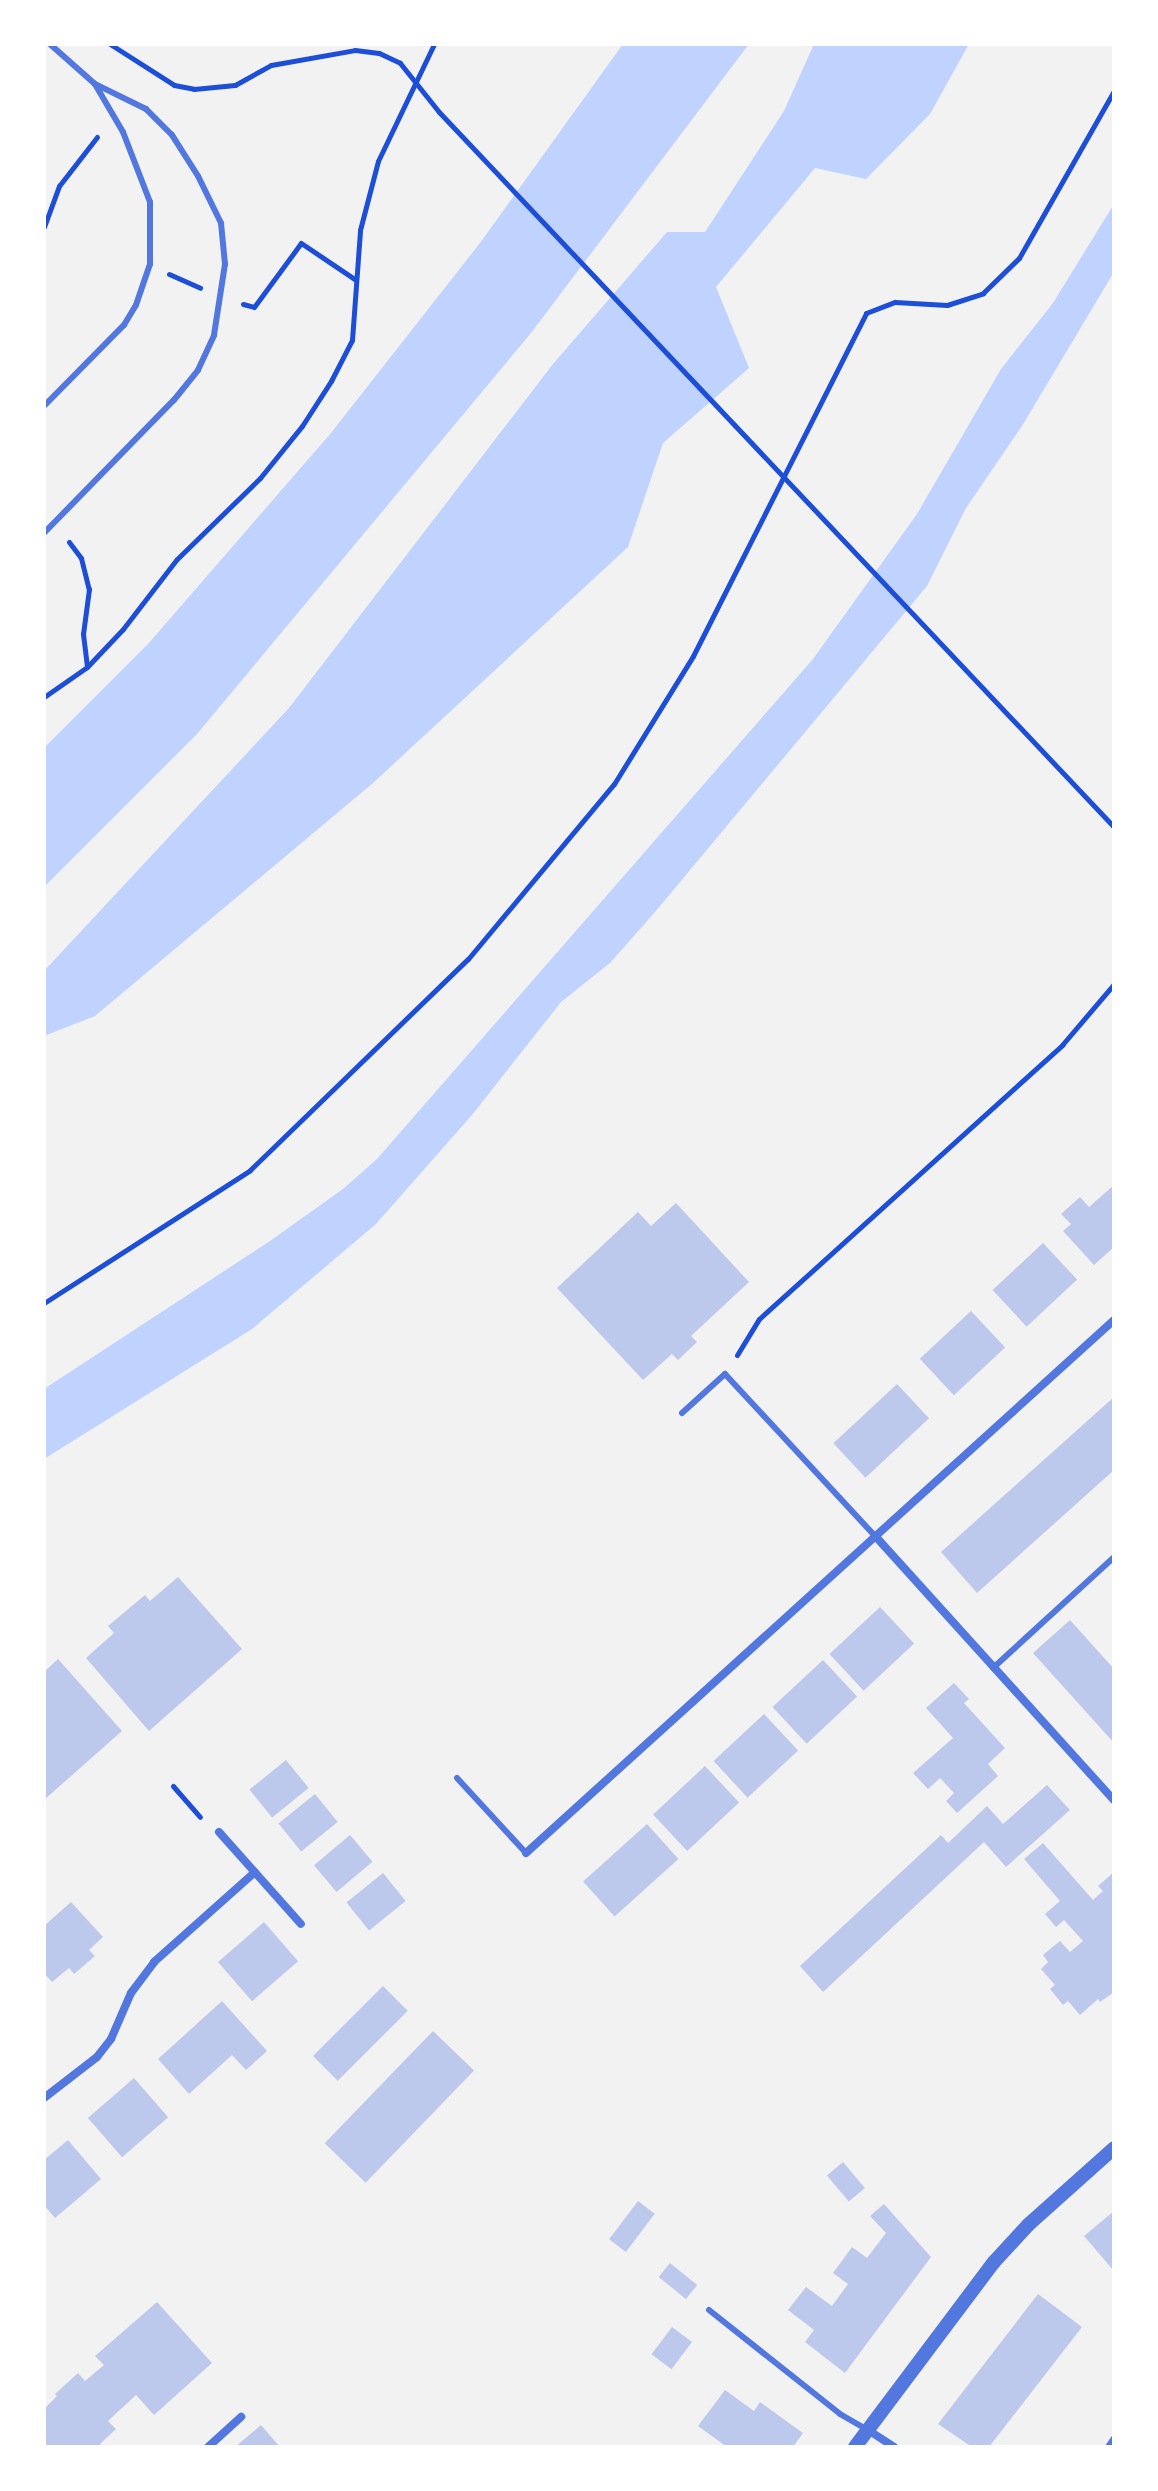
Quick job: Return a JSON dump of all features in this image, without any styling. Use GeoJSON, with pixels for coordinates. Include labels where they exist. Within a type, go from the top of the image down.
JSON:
{"type":"FeatureCollection","features":[{"type":"Feature","properties":{"kind":"street"},"geometry":{"type":"LineString","coordinates":[[526,1853],[1114,1320]]}},
{"type":"Feature","properties":{"kind":"street"},"geometry":{"type":"LineString","coordinates":[[877,1538],[1114,1800]]}},
{"type":"Feature","properties":{"kind":"street"},"geometry":{"type":"LineString","coordinates":[[219,1832],[301,1924]]}},
{"type":"Feature","properties":{"kind":"street"},"geometry":{"type":"LineString","coordinates":[[44,2098],[97,2057],[111,2039],[131,1993],[154,1962],[255,1872]]}},
{"type":"Feature","properties":{"kind":"street"},"geometry":{"type":"LineString","coordinates":[[855,2447],[994,2262],[1028,2225],[1114,2148]]}},
{"type":"Feature","properties":{"kind":"street"},"geometry":{"type":"LineString","coordinates":[[208,2447],[241,2417]]}},
{"type":"Feature","properties":{"kind":"street"},"geometry":{"type":"LineString","coordinates":[[868,2430],[894,2447]]}},
{"type":"Feature","properties":{"kind":"lane"},"geometry":{"type":"LineString","coordinates":[[44,533],[174,400],[198,370],[214,335],[225,264],[221,223],[198,176],[172,135],[146,109],[95,84],[50,44]]}},
{"type":"Feature","properties":{"kind":"lane"},"geometry":{"type":"LineString","coordinates":[[44,406],[124,325],[141,295],[150,264],[150,202],[123,132],[95,84]]}},
{"type":"Feature","properties":{"kind":"lane"},"geometry":{"type":"LineString","coordinates":[[682,1413],[725,1374],[877,1538]]}},
{"type":"Feature","properties":{"kind":"lane"},"geometry":{"type":"LineString","coordinates":[[993,1668],[1113,1559]]}},
{"type":"Feature","properties":{"kind":"lane"},"geometry":{"type":"LineString","coordinates":[[457,1778],[526,1853]]}},
{"type":"Feature","properties":{"kind":"lane"},"geometry":{"type":"LineString","coordinates":[[709,2310],[840,2414],[868,2430]]}},
{"type":"Feature","properties":{"kind":"lane"},"geometry":{"type":"LineString","coordinates":[[1108,2447],[1114,2438]]}},
{"type":"Feature","properties":{"kind":"path"},"geometry":{"type":"LineString","coordinates":[[110,44],[174,85],[194,89],[235,85],[271,65],[355,50],[379,53],[400,63],[439,112],[717,403],[934,640],[1114,827]]}},
{"type":"Feature","properties":{"kind":"path"},"geometry":{"type":"LineString","coordinates":[[44,697],[87,667],[123,629],[177,559],[260,478],[302,426],[352,340],[360,230],[378,161],[434,44]]}},
{"type":"Feature","properties":{"kind":"path"},"geometry":{"type":"LineString","coordinates":[[44,1303],[250,1170],[468,959],[614,784],[693,656],[866,313],[895,302],[947,305],[983,293],[1019,258],[1114,91]]}},
{"type":"Feature","properties":{"kind":"path"},"geometry":{"type":"LineString","coordinates":[[44,227],[59,186],[98,136]]}},
{"type":"Feature","properties":{"kind":"path"},"geometry":{"type":"LineString","coordinates":[[150,264],[222,299],[254,307],[301,243],[357,281]]}},
{"type":"Feature","properties":{"kind":"path"},"geometry":{"type":"LineString","coordinates":[[52,525],[81,558],[89,589],[83,634],[87,667]]}},
{"type":"Feature","properties":{"kind":"path"},"geometry":{"type":"LineString","coordinates":[[725,1374],[759,1319],[1062,1045],[1114,984]]}},
{"type":"Feature","properties":{"kind":"path"},"geometry":{"type":"LineString","coordinates":[[173,1786],[208,1826],[219,1832]]}},
{"type":"Feature","properties":{"kind":"water"},"geometry":{"type":"Polygon","coordinates":[[[623,44],[749,44],[531,333],[197,734],[44,887],[44,748],[148,644],[331,433],[480,243],[623,44]]]}},
{"type":"Feature","properties":{"kind":"water"},"geometry":{"type":"Polygon","coordinates":[[[814,44],[969,44],[930,114],[866,179],[815,168],[716,287],[749,368],[663,443],[628,547],[373,783],[95,1016],[44,1036],[44,971],[289,708],[553,364],[667,232],[705,232],[784,111],[814,44]]]}},
{"type":"Feature","properties":{"kind":"water"},"geometry":{"type":"Polygon","coordinates":[[[1114,204],[1114,272],[1022,426],[966,508],[927,586],[655,912],[610,963],[561,1002],[472,1115],[376,1224],[252,1329],[44,1459],[44,1389],[270,1241],[343,1189],[377,1159],[813,659],[917,514],[1001,369],[1053,303],[1114,204]]]}},
{"type":"Feature","properties":{"kind":"building"},"geometry":{"type":"Polygon","coordinates":[[[1114,1185],[1114,1247],[1094,1265],[1063,1231],[1071,1224],[1061,1214],[1080,1197],[1089,1207],[1114,1185]]]}},
{"type":"Feature","properties":{"kind":"building"},"geometry":{"type":"Polygon","coordinates":[[[676,1203],[749,1282],[691,1336],[697,1342],[678,1360],[672,1354],[643,1380],[557,1288],[638,1212],[651,1226],[676,1203]]]}},
{"type":"Feature","properties":{"kind":"building"},"geometry":{"type":"Polygon","coordinates":[[[1043,1243],[1077,1280],[1027,1327],[993,1290],[1043,1243]]]}},
{"type":"Feature","properties":{"kind":"building"},"geometry":{"type":"Polygon","coordinates":[[[971,1311],[1005,1348],[954,1395],[920,1359],[971,1311]]]}},
{"type":"Feature","properties":{"kind":"building"},"geometry":{"type":"Polygon","coordinates":[[[897,1384],[929,1418],[865,1478],[833,1443],[897,1384]]]}},
{"type":"Feature","properties":{"kind":"building"},"geometry":{"type":"Polygon","coordinates":[[[1114,1397],[1114,1470],[977,1593],[941,1552],[1114,1397]]]}},
{"type":"Feature","properties":{"kind":"building"},"geometry":{"type":"Polygon","coordinates":[[[178,1577],[242,1649],[149,1731],[86,1658],[114,1633],[108,1626],[145,1595],[150,1601],[178,1577]]]}},
{"type":"Feature","properties":{"kind":"building"},"geometry":{"type":"Polygon","coordinates":[[[880,1607],[914,1644],[864,1691],[830,1654],[880,1607]]]}},
{"type":"Feature","properties":{"kind":"building"},"geometry":{"type":"Polygon","coordinates":[[[1070,1620],[1114,1669],[1114,1743],[1033,1653],[1070,1620]]]}},
{"type":"Feature","properties":{"kind":"building"},"geometry":{"type":"Polygon","coordinates":[[[58,1659],[122,1731],[44,1800],[44,1672],[58,1659]]]}},
{"type":"Feature","properties":{"kind":"building"},"geometry":{"type":"Polygon","coordinates":[[[823,1660],[857,1697],[807,1744],[773,1707],[823,1660]]]}},
{"type":"Feature","properties":{"kind":"building"},"geometry":{"type":"Polygon","coordinates":[[[954,1683],[969,1699],[964,1703],[1005,1748],[988,1764],[998,1776],[957,1813],[946,1801],[954,1793],[940,1778],[928,1789],[913,1773],[953,1738],[926,1708],[954,1683]]]}},
{"type":"Feature","properties":{"kind":"building"},"geometry":{"type":"Polygon","coordinates":[[[764,1714],[798,1751],[748,1798],[714,1761],[764,1714]]]}},
{"type":"Feature","properties":{"kind":"building"},"geometry":{"type":"Polygon","coordinates":[[[286,1760],[309,1788],[272,1818],[249,1790],[286,1760]]]}},
{"type":"Feature","properties":{"kind":"building"},"geometry":{"type":"Polygon","coordinates":[[[705,1766],[739,1803],[687,1851],[653,1814],[705,1766]]]}},
{"type":"Feature","properties":{"kind":"building"},"geometry":{"type":"Polygon","coordinates":[[[1047,1785],[1070,1810],[1006,1867],[984,1842],[823,1992],[800,1966],[941,1835],[948,1843],[987,1806],[1003,1824],[1047,1785]]]}},
{"type":"Feature","properties":{"kind":"building"},"geometry":{"type":"Polygon","coordinates":[[[315,1794],[338,1822],[301,1852],[278,1824],[315,1794]]]}},
{"type":"Feature","properties":{"kind":"building"},"geometry":{"type":"Polygon","coordinates":[[[647,1824],[678,1859],[615,1916],[583,1882],[647,1824]]]}},
{"type":"Feature","properties":{"kind":"building"},"geometry":{"type":"Polygon","coordinates":[[[350,1835],[372,1862],[336,1892],[314,1865],[350,1835]]]}},
{"type":"Feature","properties":{"kind":"building"},"geometry":{"type":"Polygon","coordinates":[[[1043,1843],[1093,1900],[1103,1891],[1098,1886],[1114,1872],[1114,1992],[1100,2002],[1098,1999],[1080,2015],[1068,2001],[1063,2005],[1050,1989],[1055,1985],[1041,1969],[1048,1962],[1043,1955],[1060,1941],[1070,1952],[1083,1941],[1064,1920],[1056,1927],[1045,1914],[1060,1901],[1024,1859],[1043,1843]]]}},
{"type":"Feature","properties":{"kind":"building"},"geometry":{"type":"Polygon","coordinates":[[[383,1873],[406,1901],[369,1931],[346,1903],[383,1873]]]}},
{"type":"Feature","properties":{"kind":"building"},"geometry":{"type":"Polygon","coordinates":[[[71,1902],[103,1937],[89,1950],[95,1956],[74,1974],[69,1968],[52,1982],[44,1973],[44,1926],[71,1902]]]}},
{"type":"Feature","properties":{"kind":"building"},"geometry":{"type":"Polygon","coordinates":[[[264,1922],[298,1961],[252,2001],[218,1962],[264,1922]]]}},
{"type":"Feature","properties":{"kind":"building"},"geometry":{"type":"Polygon","coordinates":[[[383,1986],[408,2011],[338,2081],[313,2056],[383,1986]]]}},
{"type":"Feature","properties":{"kind":"building"},"geometry":{"type":"Polygon","coordinates":[[[222,2001],[267,2051],[246,2070],[232,2055],[189,2094],[158,2059],[222,2001]]]}},
{"type":"Feature","properties":{"kind":"building"},"geometry":{"type":"Polygon","coordinates":[[[433,2031],[474,2071],[366,2183],[325,2143],[433,2031]]]}},
{"type":"Feature","properties":{"kind":"building"},"geometry":{"type":"Polygon","coordinates":[[[134,2078],[168,2117],[122,2157],[88,2118],[134,2078]]]}},
{"type":"Feature","properties":{"kind":"building"},"geometry":{"type":"Polygon","coordinates":[[[68,2140],[101,2179],[55,2218],[44,2205],[44,2160],[68,2140]]]}},
{"type":"Feature","properties":{"kind":"building"},"geometry":{"type":"Polygon","coordinates":[[[843,2162],[865,2188],[849,2202],[827,2175],[843,2162]]]}},
{"type":"Feature","properties":{"kind":"building"},"geometry":{"type":"Polygon","coordinates":[[[638,2201],[655,2214],[626,2252],[609,2239],[638,2201]]]}},
{"type":"Feature","properties":{"kind":"building"},"geometry":{"type":"Polygon","coordinates":[[[884,2204],[931,2257],[845,2373],[805,2342],[814,2330],[788,2310],[806,2287],[832,2306],[848,2284],[833,2273],[852,2247],[867,2258],[886,2233],[870,2216],[884,2204]]]}},
{"type":"Feature","properties":{"kind":"building"},"geometry":{"type":"Polygon","coordinates":[[[1114,2211],[1114,2271],[1084,2236],[1114,2211]]]}},
{"type":"Feature","properties":{"kind":"building"},"geometry":{"type":"Polygon","coordinates":[[[670,2263],[697,2285],[686,2299],[659,2277],[670,2263]]]}},
{"type":"Feature","properties":{"kind":"building"},"geometry":{"type":"Polygon","coordinates":[[[1038,2294],[1082,2327],[989,2447],[972,2447],[938,2424],[1038,2294]]]}},
{"type":"Feature","properties":{"kind":"building"},"geometry":{"type":"Polygon","coordinates":[[[157,2302],[212,2363],[154,2415],[136,2395],[108,2421],[116,2429],[100,2444],[103,2447],[44,2447],[44,2409],[57,2396],[55,2394],[78,2373],[85,2381],[104,2365],[95,2356],[157,2302]]]}},
{"type":"Feature","properties":{"kind":"building"},"geometry":{"type":"Polygon","coordinates":[[[672,2327],[692,2342],[672,2369],[652,2354],[672,2327]]]}},
{"type":"Feature","properties":{"kind":"building"},"geometry":{"type":"Polygon","coordinates":[[[725,2390],[754,2411],[760,2402],[803,2433],[793,2447],[727,2447],[698,2426],[725,2390]]]}},
{"type":"Feature","properties":{"kind":"building"},"geometry":{"type":"Polygon","coordinates":[[[261,2425],[280,2447],[235,2447],[261,2425]]]}}]}
